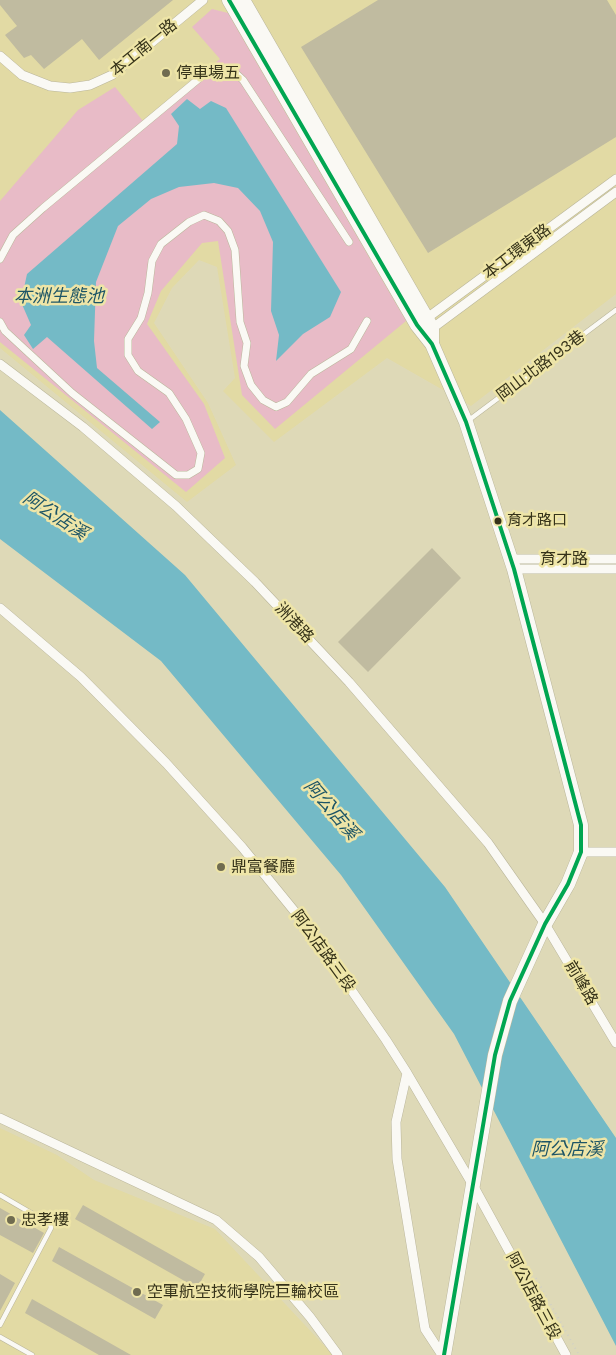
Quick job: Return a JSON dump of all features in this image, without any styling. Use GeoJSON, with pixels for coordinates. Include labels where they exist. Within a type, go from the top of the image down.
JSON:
{"type":"FeatureCollection","features":[{"type":"Feature","properties":{"kind":"main road"},"geometry":{"type":"LineString","coordinates":[[229,0],[426,330]]}},
{"type":"Feature","properties":{"kind":"main road"},"geometry":{"type":"LineString","coordinates":[[243,0],[426,330],[466,422],[513,564],[581,825],[581,852],[568,884],[545,924],[510,1001],[495,1055],[474,1187],[443,1355]]}},
{"type":"Feature","properties":{"kind":"street","name":"本工南一路"},"geometry":{"type":"LineString","coordinates":[[0,56],[22,76],[50,86],[70,88],[90,85],[112,75],[202,0]]}},
{"type":"Feature","properties":{"kind":"street"},"geometry":{"type":"LineString","coordinates":[[0,258],[13,235],[65,189],[207,72],[230,68],[243,80],[349,242]]}},
{"type":"Feature","properties":{"kind":"street","name":"本工環東路"},"geometry":{"type":"LineString","coordinates":[[426,330],[616,179]]}},
{"type":"Feature","properties":{"kind":"street","name":"本工環東路"},"geometry":{"type":"LineString","coordinates":[[426,330],[616,192]]}},
{"type":"Feature","properties":{"kind":"street"},"geometry":{"type":"LineString","coordinates":[[0,322],[5,331],[72,393],[176,475],[188,475],[198,469],[201,453],[186,419],[169,393],[138,371],[128,355],[128,339],[141,318],[148,293],[152,261],[160,244],[189,222],[204,215],[219,221],[228,231],[236,250],[240,322],[247,343],[244,366],[251,385],[263,400],[276,407],[287,402],[311,374],[351,349],[367,321]]}},
{"type":"Feature","properties":{"kind":"street","name":"洲港路"},"geometry":{"type":"LineString","coordinates":[[0,364],[83,427],[176,506],[255,582],[349,682],[488,843],[545,924]]}},
{"type":"Feature","properties":{"kind":"street","name":"育才路"},"geometry":{"type":"LineString","coordinates":[[513,564],[616,559]]}},
{"type":"Feature","properties":{"kind":"street","name":"育才路"},"geometry":{"type":"LineString","coordinates":[[513,564],[616,569]]}},
{"type":"Feature","properties":{"kind":"street","name":"阿公店路三段"},"geometry":{"type":"LineString","coordinates":[[0,608],[81,677],[206,806],[309,929],[407,1073],[474,1187],[566,1355]]}},
{"type":"Feature","properties":{"kind":"street"},"geometry":{"type":"LineString","coordinates":[[581,852],[616,852]]}},
{"type":"Feature","properties":{"kind":"street","name":"前峰路"},"geometry":{"type":"LineString","coordinates":[[545,924],[616,1043]]}},
{"type":"Feature","properties":{"kind":"street"},"geometry":{"type":"LineString","coordinates":[[407,1073],[396,1122],[397,1159],[426,1328],[443,1355]]}},
{"type":"Feature","properties":{"kind":"street"},"geometry":{"type":"LineString","coordinates":[[0,1118],[216,1220],[259,1257],[310,1317],[338,1355]]}},
{"type":"Feature","properties":{"kind":"lane","name":"岡山北路193巷"},"geometry":{"type":"LineString","coordinates":[[466,422],[616,310]]}},
{"type":"Feature","properties":{"kind":"lane"},"geometry":{"type":"LineString","coordinates":[[0,1196],[50,1224],[52,1228],[0,1325]]}},
{"type":"Feature","properties":{"kind":"lane"},"geometry":{"type":"LineString","coordinates":[[0,1337],[32,1355]]}},
{"type":"Feature","properties":{"kind":"shaded area"},"geometry":{"type":"Polygon","coordinates":[[[0,0],[616,0],[616,294],[471,406],[387,358],[274,442],[223,391],[235,378],[217,267],[199,260],[172,288],[154,323],[208,403],[236,465],[187,502],[0,348],[0,0]]]}},
{"type":"Feature","properties":{"kind":"shaded area"},"geometry":{"type":"Polygon","coordinates":[[[212,9],[228,13],[406,321],[275,429],[242,395],[218,241],[202,243],[161,291],[147,324],[204,404],[225,458],[186,492],[0,342],[0,201],[78,110],[115,87],[143,121],[220,59],[192,27],[212,9]]]}},
{"type":"Feature","properties":{"kind":"shaded area","name":"空軍航空技術學院巨輪校區"},"geometry":{"type":"Polygon","coordinates":[[[0,1128],[57,1155],[94,1180],[215,1229],[333,1355],[0,1355],[0,1128]]]}},
{"type":"Feature","properties":{"kind":"water","name":"本洲生態池"},"geometry":{"type":"Polygon","coordinates":[[[187,99],[200,109],[211,101],[226,108],[341,292],[330,317],[303,334],[276,361],[279,335],[271,311],[273,242],[260,211],[238,188],[214,183],[179,187],[151,199],[118,226],[96,282],[94,341],[97,368],[160,422],[152,429],[47,337],[33,349],[24,335],[31,325],[21,302],[27,274],[177,144],[179,126],[171,114],[187,99]]]}},
{"type":"Feature","properties":{"kind":"water","name":"阿公店溪"},"geometry":{"type":"Polygon","coordinates":[[[0,410],[185,575],[445,887],[616,1138],[616,1346],[454,1034],[341,875],[161,661],[0,539],[0,410]]]}},
{"type":"Feature","properties":{"kind":"building"},"geometry":{"type":"Polygon","coordinates":[[[0,0],[173,0],[99,60],[82,39],[44,69],[31,55],[24,58],[5,35],[17,26],[0,5],[0,0]]]}},
{"type":"Feature","properties":{"kind":"building"},"geometry":{"type":"Polygon","coordinates":[[[378,0],[607,0],[616,15],[616,137],[428,253],[301,47],[378,0]]]}},
{"type":"Feature","properties":{"kind":"building"},"geometry":{"type":"Polygon","coordinates":[[[432,548],[461,578],[368,672],[338,642],[432,548]]]}},
{"type":"Feature","properties":{"kind":"building"},"geometry":{"type":"Polygon","coordinates":[[[83,1205],[205,1274],[197,1288],[75,1219],[83,1205]]]}},
{"type":"Feature","properties":{"kind":"building","name":"忠孝樓"},"geometry":{"type":"Polygon","coordinates":[[[0,1208],[44,1233],[33,1253],[0,1235],[0,1208]]]}},
{"type":"Feature","properties":{"kind":"building"},"geometry":{"type":"Polygon","coordinates":[[[59,1247],[163,1305],[155,1319],[52,1261],[59,1247]]]}},
{"type":"Feature","properties":{"kind":"building"},"geometry":{"type":"Polygon","coordinates":[[[0,1274],[15,1283],[0,1311],[0,1274]]]}},
{"type":"Feature","properties":{"kind":"building"},"geometry":{"type":"Polygon","coordinates":[[[32,1299],[131,1355],[99,1355],[25,1313],[32,1299]]]}},
{"type":"Feature","properties":{"kind":"transit line"},"geometry":{"type":"LineString","coordinates":[[229,0],[417,325],[432,344],[466,422],[514,569],[581,825],[581,852],[568,884],[545,924],[510,1001],[495,1055],[444,1355]]}},
{"type":"Feature","properties":{"kind":"place","name":"停車場五"},"geometry":{"type":"Point","coordinates":[166,73]}},
{"type":"Feature","properties":{"kind":"place","name":"育才路口"},"geometry":{"type":"Point","coordinates":[498,521]}},
{"type":"Feature","properties":{"kind":"place","name":"鼎富餐廳"},"geometry":{"type":"Point","coordinates":[221,867]}},
{"type":"Feature","properties":{"kind":"place","name":"忠孝樓"},"geometry":{"type":"Point","coordinates":[11,1220]}},
{"type":"Feature","properties":{"kind":"place","name":"空軍航空技術學院巨輪校區"},"geometry":{"type":"Point","coordinates":[137,1292]}}]}
